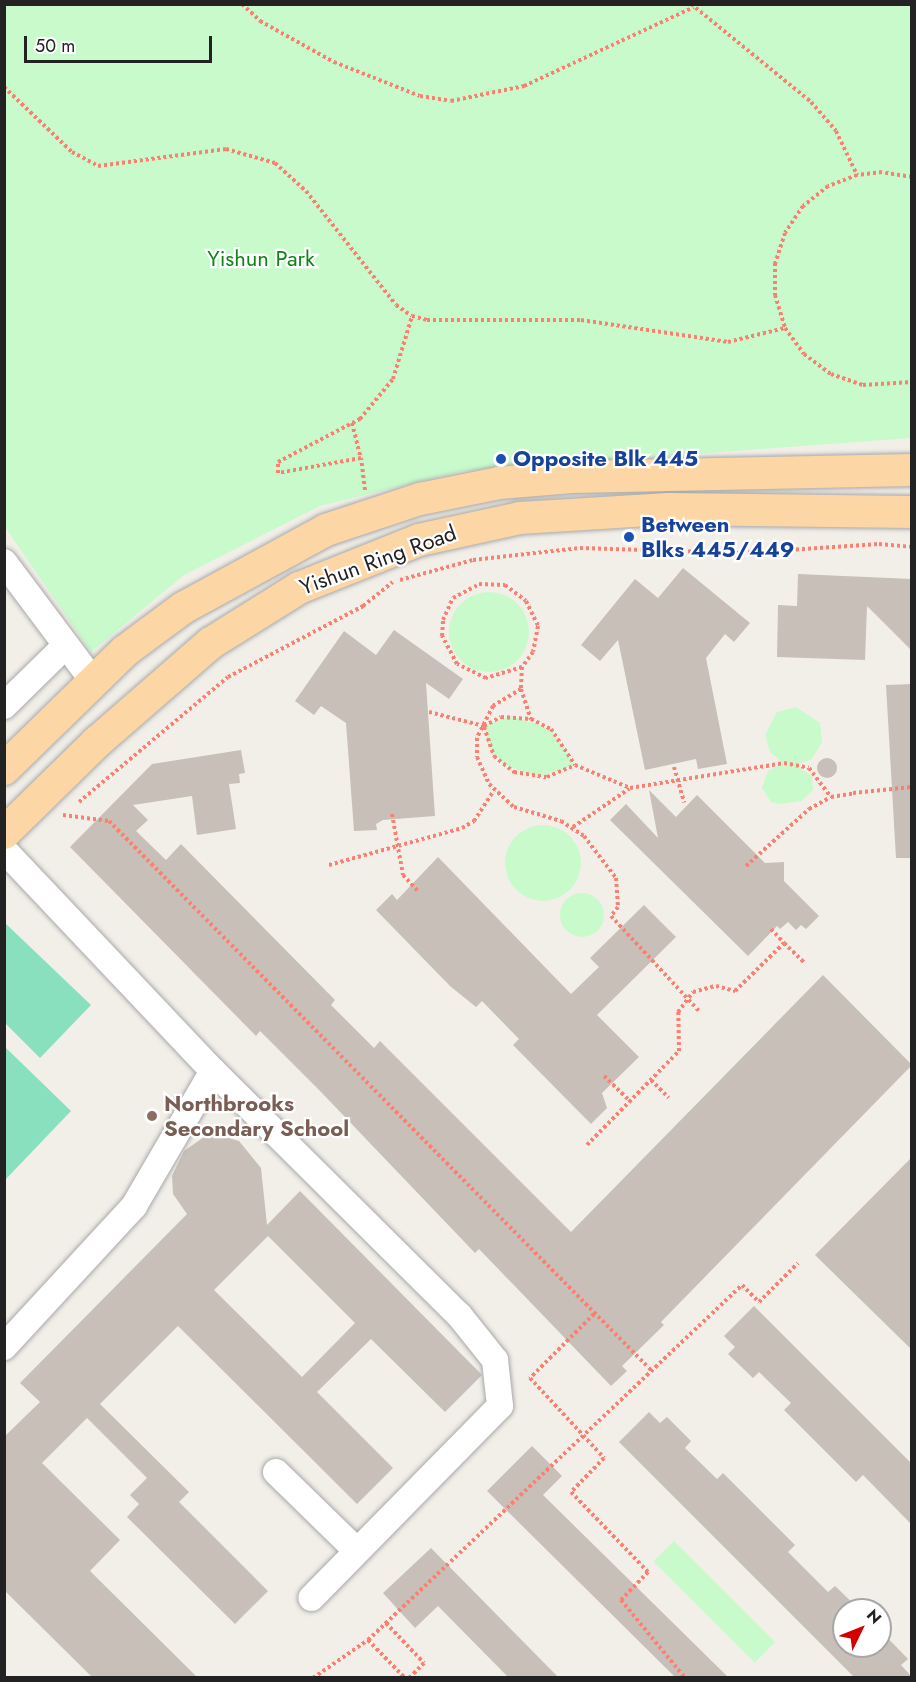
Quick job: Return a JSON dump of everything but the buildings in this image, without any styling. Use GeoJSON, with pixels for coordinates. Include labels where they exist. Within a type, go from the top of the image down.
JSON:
{"type":"FeatureCollection","features":[{"type":"Feature","properties":{"kind":"main road","name":"Yishun Ring Road"},"geometry":{"type":"LineString","coordinates":[[4,769],[93,681],[183,608],[245,572],[326,530],[420,499],[499,483],[572,477],[912,470]]}},
{"type":"Feature","properties":{"kind":"main road","name":"Yishun Ring Road"},"geometry":{"type":"LineString","coordinates":[[4,833],[97,742],[211,643],[299,588],[419,540],[520,518],[669,508],[912,512]]}},
{"type":"Feature","properties":{"kind":"lane"},"geometry":{"type":"LineString","coordinates":[[4,562],[93,681]]}},
{"type":"Feature","properties":{"kind":"lane"},"geometry":{"type":"LineString","coordinates":[[4,706],[66,645]]}},
{"type":"Feature","properties":{"kind":"lane"},"geometry":{"type":"LineString","coordinates":[[4,850],[213,1071],[459,1315],[495,1360],[500,1406],[310,1598]]}},
{"type":"Feature","properties":{"kind":"lane"},"geometry":{"type":"LineString","coordinates":[[4,1347],[134,1206],[213,1071]]}},
{"type":"Feature","properties":{"kind":"lane"},"geometry":{"type":"LineString","coordinates":[[276,1472],[357,1551]]}},
{"type":"Feature","properties":{"kind":"path"},"geometry":{"type":"LineString","coordinates":[[242,4],[260,21],[334,62],[420,96],[452,102],[524,86],[692,6],[812,102],[836,131],[857,175]]}},
{"type":"Feature","properties":{"kind":"path"},"geometry":{"type":"LineString","coordinates":[[4,87],[72,152],[98,166],[226,149],[275,163],[306,191],[396,305],[412,316],[427,320],[581,320],[728,342],[785,328]]}},
{"type":"Feature","properties":{"kind":"path"},"geometry":{"type":"LineString","coordinates":[[912,177],[882,172],[857,175],[828,186],[803,206],[785,233],[775,263],[775,295],[785,328],[804,354],[831,374],[862,385],[912,382]]}},
{"type":"Feature","properties":{"kind":"path"},"geometry":{"type":"LineString","coordinates":[[361,458],[278,473],[278,462],[352,423],[393,379],[412,316]]}},
{"type":"Feature","properties":{"kind":"path"},"geometry":{"type":"LineString","coordinates":[[352,423],[361,458],[371,516]]}},
{"type":"Feature","properties":{"kind":"path"},"geometry":{"type":"LineString","coordinates":[[55,822],[228,677],[363,606],[393,582],[473,560],[580,548],[742,554],[879,544],[912,547]]}},
{"type":"Feature","properties":{"kind":"path"},"geometry":{"type":"LineString","coordinates":[[522,667],[486,678],[457,664],[442,636],[443,620],[453,598],[479,584],[505,585],[518,592],[538,626],[533,652],[522,667],[521,689],[531,719]]}},
{"type":"Feature","properties":{"kind":"path"},"geometry":{"type":"LineString","coordinates":[[521,689],[493,706],[477,738],[477,757],[494,790],[514,807],[573,827],[616,878],[618,907],[611,916],[699,1011]]}},
{"type":"Feature","properties":{"kind":"path"},"geometry":{"type":"LineString","coordinates":[[429,712],[484,726],[501,717],[531,719],[551,729],[575,765],[630,788]]}},
{"type":"Feature","properties":{"kind":"path"},"geometry":{"type":"LineString","coordinates":[[484,726],[494,756],[514,772],[547,777],[575,765]]}},
{"type":"Feature","properties":{"kind":"path"},"geometry":{"type":"LineString","coordinates":[[573,827],[630,788],[784,763],[809,768],[831,797]]}},
{"type":"Feature","properties":{"kind":"path"},"geometry":{"type":"LineString","coordinates":[[674,766],[675,779],[684,804]]}},
{"type":"Feature","properties":{"kind":"path"},"geometry":{"type":"LineString","coordinates":[[746,866],[790,822],[831,797],[912,787]]}},
{"type":"Feature","properties":{"kind":"path"},"geometry":{"type":"LineString","coordinates":[[329,865],[396,844],[462,828],[474,820],[494,790]]}},
{"type":"Feature","properties":{"kind":"path"},"geometry":{"type":"LineString","coordinates":[[392,814],[403,875],[418,891]]}},
{"type":"Feature","properties":{"kind":"path"},"geometry":{"type":"LineString","coordinates":[[63,815],[109,821],[652,1371]]}},
{"type":"Feature","properties":{"kind":"path"},"geometry":{"type":"LineString","coordinates":[[771,929],[805,963]]}},
{"type":"Feature","properties":{"kind":"path"},"geometry":{"type":"LineString","coordinates":[[586,1145],[679,1051],[676,1022],[687,998],[706,987],[735,991],[784,943]]}},
{"type":"Feature","properties":{"kind":"path"},"geometry":{"type":"LineString","coordinates":[[604,1076],[630,1101]]}},
{"type":"Feature","properties":{"kind":"path"},"geometry":{"type":"LineString","coordinates":[[651,1080],[669,1098]]}},
{"type":"Feature","properties":{"kind":"path"},"geometry":{"type":"LineString","coordinates":[[313,1677],[368,1640],[742,1285],[759,1302],[798,1263]]}},
{"type":"Feature","properties":{"kind":"path"},"geometry":{"type":"LineString","coordinates":[[594,1314],[530,1378],[585,1434],[604,1458],[571,1492],[648,1572],[621,1600],[686,1677]]}},
{"type":"Feature","properties":{"kind":"path"},"geometry":{"type":"LineString","coordinates":[[368,1640],[407,1677],[424,1663],[386,1623]]}},
{"type":"Feature","properties":{"kind":"green space","name":"Yishun Park"},"geometry":{"type":"Polygon","coordinates":[[[4,5],[911,5],[911,438],[463,471],[320,506],[184,575],[91,652],[5,527],[4,5]]]}},
{"type":"Feature","properties":{"kind":"green space"},"geometry":{"type":"Polygon","coordinates":[[[489,592],[504,595],[517,604],[526,617],[529,632],[526,647],[517,660],[504,669],[489,672],[474,669],[461,660],[452,647],[449,632],[452,617],[461,604],[474,595],[489,592]]]}},
{"type":"Feature","properties":{"kind":"green space"},"geometry":{"type":"Polygon","coordinates":[[[796,707],[820,723],[822,742],[812,759],[795,765],[812,776],[813,790],[801,801],[780,804],[771,802],[762,788],[768,771],[783,763],[770,752],[765,735],[777,712],[796,707]]]}},
{"type":"Feature","properties":{"kind":"green space"},"geometry":{"type":"Polygon","coordinates":[[[511,716],[551,729],[575,765],[538,778],[503,764],[489,747],[484,726],[511,716]]]}},
{"type":"Feature","properties":{"kind":"green space"},"geometry":{"type":"Polygon","coordinates":[[[543,825],[557,828],[570,836],[578,849],[581,863],[578,877],[570,890],[557,898],[543,901],[529,898],[516,890],[508,877],[505,863],[508,849],[516,836],[529,828],[543,825]]]}},
{"type":"Feature","properties":{"kind":"green space"},"geometry":{"type":"Polygon","coordinates":[[[582,893],[598,899],[604,915],[598,931],[582,937],[566,931],[560,915],[566,899],[582,893]]]}},
{"type":"Feature","properties":{"kind":"green space"},"geometry":{"type":"Polygon","coordinates":[[[4,922],[91,1005],[40,1058],[5,1023],[4,922]]]}},
{"type":"Feature","properties":{"kind":"green space"},"geometry":{"type":"Polygon","coordinates":[[[4,1046],[71,1111],[5,1180],[4,1180],[4,1046]]]}},
{"type":"Feature","properties":{"kind":"green space"},"geometry":{"type":"Polygon","coordinates":[[[674,1541],[775,1642],[755,1663],[653,1562],[674,1541]]]}},
{"type":"Feature","properties":{"kind":"place","name":"Opposite Blk 445"},"geometry":{"type":"Point","coordinates":[501,459]}},
{"type":"Feature","properties":{"kind":"place","name":"Between Blks 445/449"},"geometry":{"type":"Point","coordinates":[629,537]}},
{"type":"Feature","properties":{"kind":"place","name":"Northbrooks Secondary School"},"geometry":{"type":"Point","coordinates":[152,1116]}}]}
